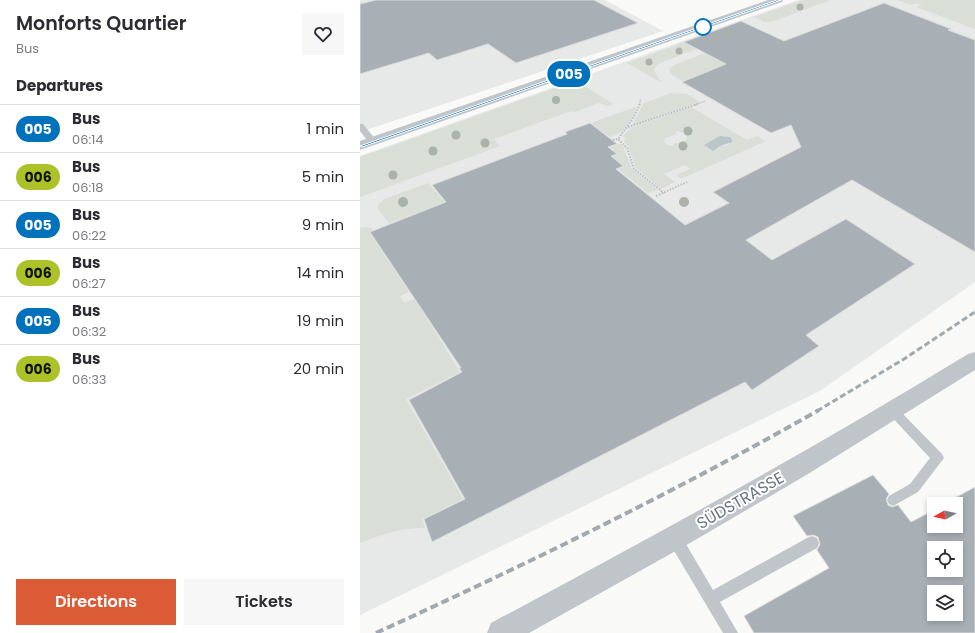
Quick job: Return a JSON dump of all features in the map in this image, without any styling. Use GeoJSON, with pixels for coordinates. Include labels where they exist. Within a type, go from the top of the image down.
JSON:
{"type":"FeatureCollection","features":[{"type":"Feature","properties":{"kind":"street"},"geometry":{"type":"LineString","coordinates":[[360,146],[778,0]]}},
{"type":"Feature","properties":{"kind":"street","name":"SÜDSTRASSE"},"geometry":{"type":"LineString","coordinates":[[501,633],[675,538],[893,411],[975,360]]}},
{"type":"Feature","properties":{"kind":"lane"},"geometry":{"type":"LineString","coordinates":[[360,126],[373,142]]}},
{"type":"Feature","properties":{"kind":"lane"},"geometry":{"type":"LineString","coordinates":[[893,411],[938,458],[914,488],[893,500]]}},
{"type":"Feature","properties":{"kind":"lane"},"geometry":{"type":"LineString","coordinates":[[675,538],[731,633]]}},
{"type":"Feature","properties":{"kind":"lane"},"geometry":{"type":"LineString","coordinates":[[711,599],[812,543]]}},
{"type":"Feature","properties":{"kind":"path"},"geometry":{"type":"LineString","coordinates":[[613,140],[618,139],[628,127],[639,107],[641,99]]}},
{"type":"Feature","properties":{"kind":"path"},"geometry":{"type":"LineString","coordinates":[[628,127],[705,101]]}},
{"type":"Feature","properties":{"kind":"path"},"geometry":{"type":"LineString","coordinates":[[618,139],[626,148],[634,169],[664,193]]}},
{"type":"Feature","properties":{"kind":"path"},"geometry":{"type":"LineString","coordinates":[[656,196],[687,182]]}},
{"type":"Feature","properties":{"kind":"shaded area"},"geometry":{"type":"Polygon","coordinates":[[[360,0],[605,0],[663,31],[360,132],[360,0]]]}},
{"type":"Feature","properties":{"kind":"shaded area"},"geometry":{"type":"Polygon","coordinates":[[[798,0],[975,0],[975,282],[820,391],[360,615],[360,156],[798,0]]]}},
{"type":"Feature","properties":{"kind":"shaded area"},"geometry":{"type":"Polygon","coordinates":[[[803,0],[831,0],[771,22],[765,22],[754,17],[803,0]]]}},
{"type":"Feature","properties":{"kind":"shaded area"},"geometry":{"type":"Polygon","coordinates":[[[897,0],[975,0],[975,29],[916,7],[922,5],[917,3],[911,5],[897,0]]]}},
{"type":"Feature","properties":{"kind":"shaded area"},"geometry":{"type":"Polygon","coordinates":[[[684,42],[692,47],[700,44],[701,47],[658,64],[654,71],[662,83],[627,63],[684,42]]]}},
{"type":"Feature","properties":{"kind":"shaded area"},"geometry":{"type":"Polygon","coordinates":[[[713,50],[733,61],[682,81],[670,73],[670,68],[674,65],[713,50]]]}},
{"type":"Feature","properties":{"kind":"shaded area"},"geometry":{"type":"Polygon","coordinates":[[[572,82],[580,88],[585,86],[613,104],[608,106],[599,103],[575,112],[571,111],[494,139],[500,146],[360,197],[360,157],[572,82]]]}},
{"type":"Feature","properties":{"kind":"shaded area"},"geometry":{"type":"Polygon","coordinates":[[[670,93],[687,94],[700,102],[632,126],[643,104],[670,93]]]}},
{"type":"Feature","properties":{"kind":"shaded area"},"geometry":{"type":"Polygon","coordinates":[[[635,107],[634,113],[624,130],[610,137],[591,123],[635,107]]]}},
{"type":"Feature","properties":{"kind":"shaded area"},"geometry":{"type":"Polygon","coordinates":[[[691,107],[747,140],[757,136],[766,141],[681,179],[676,175],[690,169],[685,165],[664,174],[675,182],[661,189],[636,168],[628,146],[624,142],[625,138],[623,136],[631,128],[691,107]],[[677,131],[676,134],[665,138],[664,141],[667,145],[673,146],[675,143],[684,142],[687,137],[684,133],[677,131]],[[724,136],[704,145],[713,151],[720,146],[728,145],[731,139],[724,136]]]}},
{"type":"Feature","properties":{"kind":"shaded area"},"geometry":{"type":"Polygon","coordinates":[[[720,136],[730,137],[732,142],[720,146],[713,151],[704,145],[720,136]]]}},
{"type":"Feature","properties":{"kind":"shaded area"},"geometry":{"type":"Polygon","coordinates":[[[622,144],[632,169],[658,190],[648,193],[618,169],[624,166],[612,157],[618,154],[610,147],[622,144]]]}},
{"type":"Feature","properties":{"kind":"shaded area"},"geometry":{"type":"Polygon","coordinates":[[[428,183],[445,202],[389,223],[378,209],[378,205],[384,199],[428,183]]]}},
{"type":"Feature","properties":{"kind":"shaded area"},"geometry":{"type":"Polygon","coordinates":[[[365,227],[373,230],[369,232],[409,292],[400,296],[404,303],[415,299],[460,372],[406,399],[463,499],[422,519],[425,528],[399,530],[360,543],[360,228],[365,227]]]}},
{"type":"Feature","properties":{"kind":"building"},"geometry":{"type":"Polygon","coordinates":[[[376,0],[594,0],[638,23],[516,63],[488,44],[437,60],[429,53],[360,74],[360,4],[376,0]]]}},
{"type":"Feature","properties":{"kind":"building"},"geometry":{"type":"Polygon","coordinates":[[[884,3],[975,40],[975,252],[852,180],[746,240],[772,260],[846,219],[915,264],[806,335],[819,346],[752,390],[745,382],[432,542],[424,519],[465,499],[409,400],[462,372],[459,368],[461,368],[370,232],[446,202],[432,185],[567,134],[565,132],[590,123],[617,144],[608,147],[617,154],[611,156],[623,166],[616,169],[685,225],[729,203],[713,192],[801,147],[791,125],[771,133],[682,82],[726,64],[684,42],[741,21],[784,41],[884,3]]]}},
{"type":"Feature","properties":{"kind":"building"},"geometry":{"type":"Polygon","coordinates":[[[873,475],[889,494],[886,499],[888,505],[892,507],[898,505],[911,522],[927,514],[927,533],[963,533],[963,497],[957,497],[975,487],[975,633],[754,633],[744,616],[829,568],[817,550],[820,544],[818,537],[813,535],[807,536],[793,516],[873,475]]]}},
{"type":"Feature","properties":{"kind":"railway"},"geometry":{"type":"LineString","coordinates":[[817,411],[904,359],[975,312]]}},
{"type":"Feature","properties":{"kind":"railway"},"geometry":{"type":"LineString","coordinates":[[376,633],[545,554],[710,470],[819,410]]}},
{"type":"Feature","properties":{"kind":"bus line","name":"005"},"geometry":{"type":"LineString","coordinates":[[360,146],[778,0]]}}]}
